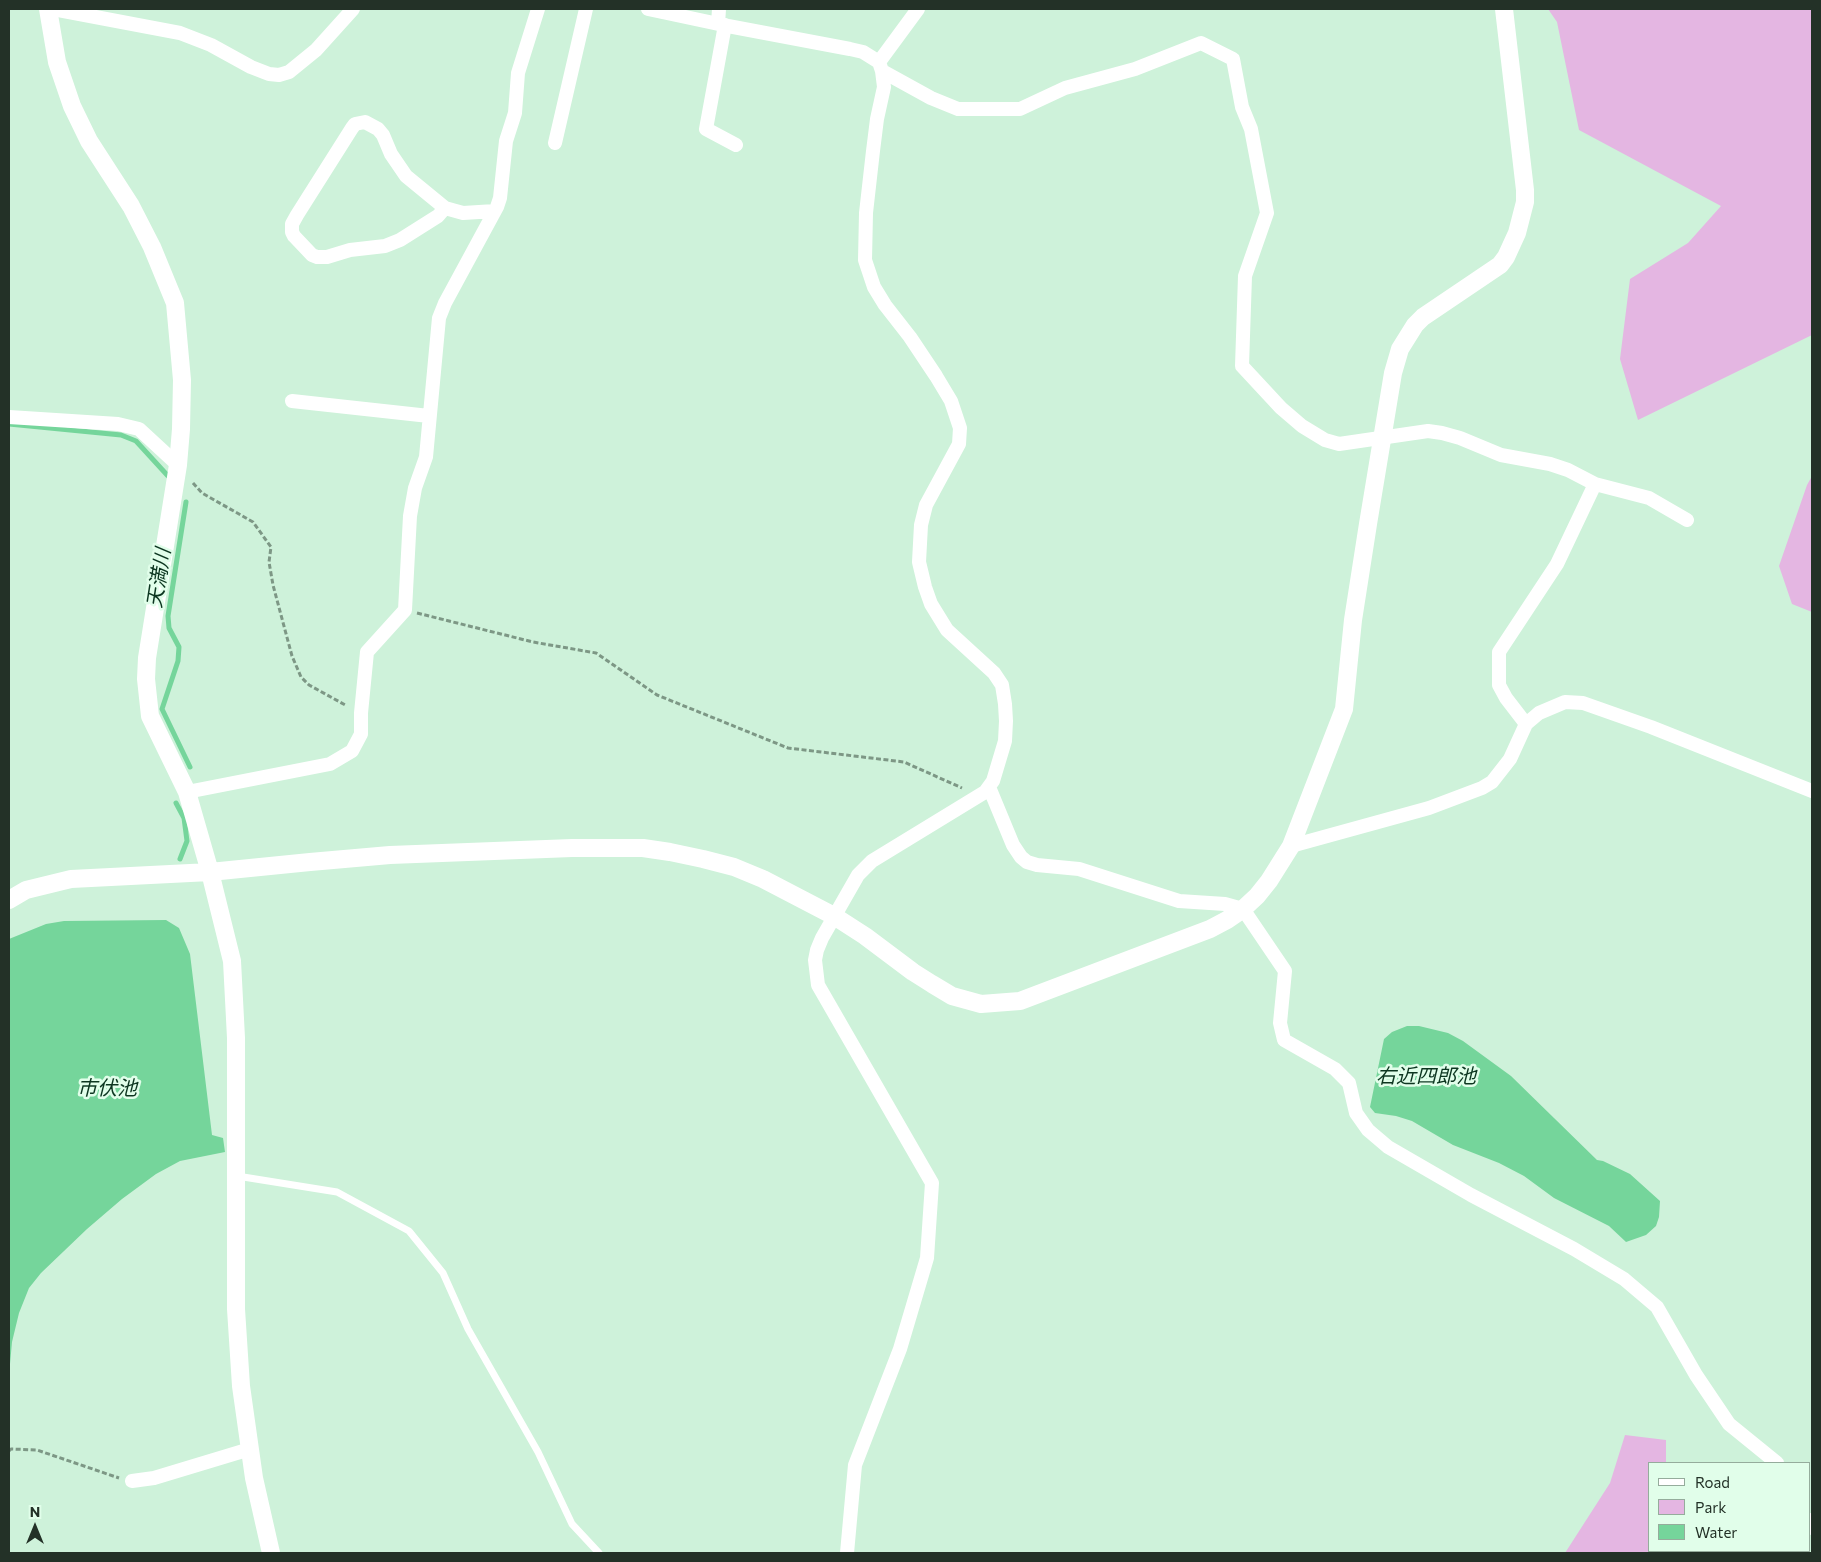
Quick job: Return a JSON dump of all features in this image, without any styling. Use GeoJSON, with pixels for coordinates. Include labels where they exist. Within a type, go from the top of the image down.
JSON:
{"type":"FeatureCollection","features":[{"type":"Feature","properties":{"kind":"street"},"geometry":{"type":"LineString","coordinates":[[48,9],[57,62],[72,106],[89,142],[131,206],[152,247],[175,303],[182,380],[178,465],[147,658],[146,679],[150,716],[187,792],[210,872],[232,961],[236,1038],[236,1309],[241,1386],[254,1478],[271,1553]]}},
{"type":"Feature","properties":{"kind":"street"},"geometry":{"type":"LineString","coordinates":[[53,9],[180,33],[211,45],[251,67],[279,76],[289,72],[316,50],[353,9]]}},
{"type":"Feature","properties":{"kind":"street"},"geometry":{"type":"LineString","coordinates":[[555,143],[586,9]]}},
{"type":"Feature","properties":{"kind":"street"},"geometry":{"type":"LineString","coordinates":[[648,9],[863,52],[881,66],[931,98],[958,109],[1020,109],[1065,88],[1135,69],[1201,43],[1233,59],[1242,107],[1251,129],[1266,213],[1245,276],[1242,366],[1281,408],[1302,426],[1325,440],[1339,444],[1428,431],[1442,433],[1460,438],[1501,455],[1550,464],[1568,470],[1594,484],[1648,498],[1686,520]]}},
{"type":"Feature","properties":{"kind":"street"},"geometry":{"type":"LineString","coordinates":[[719,9],[721,25],[706,129],[736,145]]}},
{"type":"Feature","properties":{"kind":"street"},"geometry":{"type":"LineString","coordinates":[[847,1553],[855,1465],[900,1349],[927,1258],[932,1183],[891,1115],[818,985],[815,960],[817,950],[834,916],[858,875],[872,861],[984,792],[996,772],[1005,741],[1006,721],[1002,685],[994,673],[947,630],[931,604],[919,562],[921,525],[926,505],[959,444],[959,419],[936,376],[884,305],[874,287],[864,260],[866,213],[873,150],[884,87],[881,66],[918,9]]}},
{"type":"Feature","properties":{"kind":"street"},"geometry":{"type":"LineString","coordinates":[[9,900],[26,890],[71,878],[210,872],[390,855],[572,848],[643,848],[670,852],[734,868],[763,879],[834,916],[866,936],[913,972],[952,996],[981,1004],[1020,1001],[1210,929],[1243,909],[1269,881],[1291,846],[1344,709],[1353,620],[1393,373],[1400,349],[1407,336],[1423,317],[1500,265],[1512,245],[1522,217],[1525,202],[1523,176],[1504,9]]}},
{"type":"Feature","properties":{"kind":"street"},"geometry":{"type":"LineString","coordinates":[[187,792],[330,764],[352,751],[361,734],[361,713],[368,652],[405,610],[410,516],[415,488],[426,457],[439,318],[444,303],[500,198],[506,141],[515,113],[518,73],[535,10]]}},
{"type":"Feature","properties":{"kind":"street"},"geometry":{"type":"LineString","coordinates":[[445,208],[438,216],[400,240],[385,246],[350,250],[323,258],[312,255],[292,232],[292,224],[297,215],[352,128],[355,124],[365,122],[378,129],[383,135],[391,154],[406,176],[445,208],[463,213],[494,211]]}},
{"type":"Feature","properties":{"kind":"street"},"geometry":{"type":"LineString","coordinates":[[292,401],[429,416]]}},
{"type":"Feature","properties":{"kind":"street"},"geometry":{"type":"LineString","coordinates":[[9,417],[118,424],[139,429],[178,465]]}},
{"type":"Feature","properties":{"kind":"street"},"geometry":{"type":"LineString","coordinates":[[1526,724],[1506,698],[1499,685],[1499,652],[1557,564],[1594,484]]}},
{"type":"Feature","properties":{"kind":"street"},"geometry":{"type":"LineString","coordinates":[[1291,846],[1429,808],[1482,788],[1500,774],[1510,759],[1526,724],[1539,713],[1565,702],[1583,704],[1651,727],[1812,791]]}},
{"type":"Feature","properties":{"kind":"street"},"geometry":{"type":"LineString","coordinates":[[984,792],[1013,845],[1027,862],[1037,865],[1079,869],[1179,901],[1225,904],[1243,909],[1285,971],[1280,1023],[1284,1040],[1335,1069],[1349,1083],[1356,1113],[1368,1130],[1388,1147],[1470,1195],[1574,1249],[1624,1279],[1657,1307],[1696,1375],[1729,1424],[1776,1462]]}},
{"type":"Feature","properties":{"kind":"street"},"geometry":{"type":"LineString","coordinates":[[132,1481],[154,1478],[250,1449]]}},
{"type":"Feature","properties":{"kind":"lane"},"geometry":{"type":"LineString","coordinates":[[236,1175],[337,1192],[409,1231],[443,1273],[468,1329],[538,1452],[572,1524],[599,1553]]}},
{"type":"Feature","properties":{"kind":"path"},"geometry":{"type":"LineString","coordinates":[[178,465],[202,493],[253,522],[272,547],[269,562],[273,585],[292,656],[301,677],[309,685],[361,713]]}},
{"type":"Feature","properties":{"kind":"path"},"geometry":{"type":"LineString","coordinates":[[405,610],[533,642],[596,653],[656,695],[788,748],[904,762],[984,792]]}},
{"type":"Feature","properties":{"kind":"path"},"geometry":{"type":"LineString","coordinates":[[9,1452],[11,1449],[37,1450],[105,1474],[132,1481]]}},
{"type":"Feature","properties":{"kind":"green space"},"geometry":{"type":"Polygon","coordinates":[[[1548,9],[1812,9],[1812,335],[1638,420],[1620,359],[1630,279],[1688,243],[1721,206],[1579,130],[1557,22],[1548,9]]]}},
{"type":"Feature","properties":{"kind":"green space"},"geometry":{"type":"Polygon","coordinates":[[[1812,476],[1812,612],[1792,604],[1779,566],[1807,485],[1812,476]]]}},
{"type":"Feature","properties":{"kind":"green space"},"geometry":{"type":"Polygon","coordinates":[[[1625,1435],[1666,1440],[1666,1462],[1648,1462],[1648,1552],[1666,1553],[1565,1553],[1610,1483],[1625,1435]]]}},
{"type":"Feature","properties":{"kind":"water","name":"市伏池"},"geometry":{"type":"Polygon","coordinates":[[[166,920],[179,928],[190,954],[212,1135],[223,1138],[225,1152],[180,1161],[156,1174],[122,1199],[87,1229],[41,1273],[29,1288],[19,1313],[12,1342],[9,1375],[9,939],[46,924],[64,921],[166,920]]]}},
{"type":"Feature","properties":{"kind":"water","name":"右近四郎池"},"geometry":{"type":"Polygon","coordinates":[[[1407,1026],[1419,1026],[1448,1033],[1463,1041],[1511,1076],[1597,1160],[1630,1174],[1660,1201],[1659,1217],[1656,1226],[1646,1235],[1626,1242],[1609,1226],[1554,1198],[1524,1176],[1499,1163],[1453,1145],[1412,1121],[1396,1116],[1375,1113],[1370,1107],[1384,1039],[1392,1032],[1407,1026]]]}},
{"type":"Feature","properties":{"kind":"waterway","name":"天満川"},"geometry":{"type":"LineString","coordinates":[[9,424],[121,435],[136,441],[168,476]]}},
{"type":"Feature","properties":{"kind":"waterway","name":"天満川"},"geometry":{"type":"LineString","coordinates":[[186,502],[168,616],[169,628],[179,647],[178,661],[162,709],[190,767]]}},
{"type":"Feature","properties":{"kind":"waterway","name":"天満川"},"geometry":{"type":"LineString","coordinates":[[176,803],[184,818],[187,841],[180,859]]}}]}
